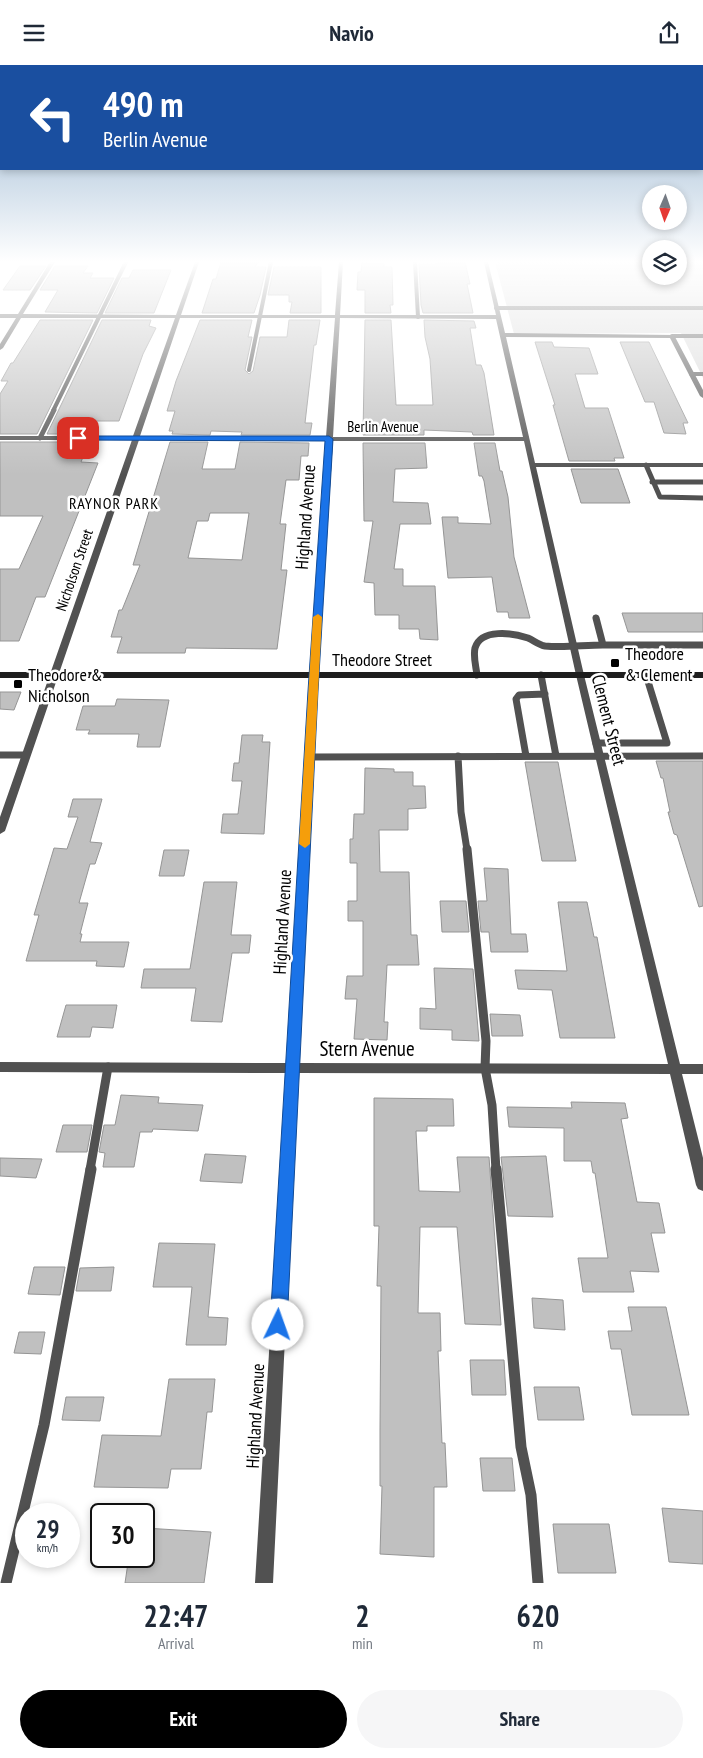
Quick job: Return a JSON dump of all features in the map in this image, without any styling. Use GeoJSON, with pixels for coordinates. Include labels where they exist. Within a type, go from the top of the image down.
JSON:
{"type":"FeatureCollection","features":[{"type":"Feature","properties":{"kind":"main road","name":"Theodore Street"},"geometry":{"type":"LineString","coordinates":[[0,675],[703,675]]}},
{"type":"Feature","properties":{"kind":"street"},"geometry":{"type":"LineString","coordinates":[[0,348],[9,333]]}},
{"type":"Feature","properties":{"kind":"street","name":"Nicholson Street"},"geometry":{"type":"LineString","coordinates":[[0,831],[52,675],[172,333]]}},
{"type":"Feature","properties":{"kind":"street","name":"Highland Avenue"},"geometry":{"type":"LineString","coordinates":[[264,1583],[309,757],[336,333]]}},
{"type":"Feature","properties":{"kind":"street"},"geometry":{"type":"LineString","coordinates":[[502,335],[672,336],[703,396]]}},
{"type":"Feature","properties":{"kind":"street","name":"Clement Street"},"geometry":{"type":"LineString","coordinates":[[502,335],[599,756],[703,1185]]}},
{"type":"Feature","properties":{"kind":"street","name":"Berlin Avenue"},"geometry":{"type":"LineString","coordinates":[[0,438],[525,439]]}},
{"type":"Feature","properties":{"kind":"street"},"geometry":{"type":"LineString","coordinates":[[531,465],[703,465]]}},
{"type":"Feature","properties":{"kind":"street","name":"Stern Avenue"},"geometry":{"type":"LineString","coordinates":[[0,1067],[703,1069]]}},
{"type":"Feature","properties":{"kind":"lane"},"geometry":{"type":"LineString","coordinates":[[40,438],[92,333]]}},
{"type":"Feature","properties":{"kind":"lane"},"geometry":{"type":"LineString","coordinates":[[249,370],[257,333]]}},
{"type":"Feature","properties":{"kind":"lane"},"geometry":{"type":"LineString","coordinates":[[672,336],[703,336]]}},
{"type":"Feature","properties":{"kind":"lane"},"geometry":{"type":"LineString","coordinates":[[691,374],[703,374]]}},
{"type":"Feature","properties":{"kind":"lane"},"geometry":{"type":"LineString","coordinates":[[646,465],[660,497],[703,498]]}},
{"type":"Feature","properties":{"kind":"lane"},"geometry":{"type":"LineString","coordinates":[[652,482],[703,482]]}},
{"type":"Feature","properties":{"kind":"lane"},"geometry":{"type":"LineString","coordinates":[[596,618],[603,645]]}},
{"type":"Feature","properties":{"kind":"lane"},"geometry":{"type":"LineString","coordinates":[[477,675],[474,652],[478,643],[492,635],[520,635],[535,639],[542,645],[703,645]]}},
{"type":"Feature","properties":{"kind":"lane"},"geometry":{"type":"LineString","coordinates":[[541,675],[556,756]]}},
{"type":"Feature","properties":{"kind":"lane"},"geometry":{"type":"LineString","coordinates":[[596,743],[667,743],[646,675]]}},
{"type":"Feature","properties":{"kind":"lane"},"geometry":{"type":"LineString","coordinates":[[526,756],[516,699],[519,695],[544,695]]}},
{"type":"Feature","properties":{"kind":"lane"},"geometry":{"type":"LineString","coordinates":[[0,755],[26,755]]}},
{"type":"Feature","properties":{"kind":"lane"},"geometry":{"type":"LineString","coordinates":[[458,756],[461,812],[467,847],[486,1041],[484,1068],[492,1105],[514,1378],[521,1447],[531,1495],[538,1583]]}},
{"type":"Feature","properties":{"kind":"lane"},"geometry":{"type":"LineString","coordinates":[[309,757],[703,756]]}},
{"type":"Feature","properties":{"kind":"lane"},"geometry":{"type":"LineString","coordinates":[[6,1583],[44,1425],[75,1261],[108,1067]]}},
{"type":"Feature","properties":{"kind":"shaded area"},"geometry":{"type":"Polygon","coordinates":[[[514,333],[703,333],[703,378],[681,333],[514,333]]]}},
{"type":"Feature","properties":{"kind":"building"},"geometry":{"type":"Polygon","coordinates":[[[32,333],[87,333],[37,434],[0,434],[0,394],[8,381],[1,381],[11,363],[13,363],[32,333]]]}},
{"type":"Feature","properties":{"kind":"building"},"geometry":{"type":"Polygon","coordinates":[[[96,333],[154,333],[143,354],[119,421],[97,421],[92,434],[47,434],[96,333]]]}},
{"type":"Feature","properties":{"kind":"building"},"geometry":{"type":"Polygon","coordinates":[[[195,333],[249,333],[248,337],[252,337],[245,370],[249,374],[253,371],[260,337],[287,337],[287,333],[318,333],[316,345],[314,345],[305,423],[312,423],[310,435],[241,435],[242,432],[211,431],[210,435],[172,434],[173,431],[169,431],[175,411],[167,411],[176,381],[195,333]]]}},
{"type":"Feature","properties":{"kind":"building"},"geometry":{"type":"Polygon","coordinates":[[[365,333],[392,333],[396,405],[433,405],[430,359],[425,333],[471,333],[476,365],[481,365],[484,373],[494,435],[424,430],[424,435],[363,435],[365,333]]]}},
{"type":"Feature","properties":{"kind":"building"},"geometry":{"type":"Polygon","coordinates":[[[535,342],[552,342],[554,347],[589,348],[598,374],[575,374],[585,408],[608,408],[624,458],[614,458],[615,461],[569,461],[553,405],[555,405],[535,342]]]}},
{"type":"Feature","properties":{"kind":"building"},"geometry":{"type":"Polygon","coordinates":[[[620,342],[649,342],[688,423],[683,423],[686,434],[664,433],[654,402],[645,402],[620,342]]]}},
{"type":"Feature","properties":{"kind":"building"},"geometry":{"type":"Polygon","coordinates":[[[0,442],[89,442],[81,462],[98,463],[45,597],[36,597],[19,641],[0,641],[0,569],[19,569],[43,516],[0,516],[0,442]]]}},
{"type":"Feature","properties":{"kind":"building"},"geometry":{"type":"Polygon","coordinates":[[[170,442],[208,442],[202,469],[235,469],[240,442],[309,443],[308,456],[301,456],[299,480],[286,480],[280,524],[286,524],[281,570],[287,570],[277,649],[186,648],[185,653],[117,653],[122,637],[111,637],[119,610],[122,610],[140,565],[133,565],[170,442]],[[210,513],[208,521],[197,521],[188,558],[242,560],[249,513],[210,513]]]}},
{"type":"Feature","properties":{"kind":"building"},"geometry":{"type":"Polygon","coordinates":[[[363,443],[425,443],[427,468],[395,469],[393,502],[428,503],[431,524],[400,524],[394,569],[403,569],[403,586],[435,586],[438,640],[420,639],[419,629],[399,629],[399,615],[375,615],[374,583],[364,582],[373,521],[364,521],[363,443]]]}},
{"type":"Feature","properties":{"kind":"building"},"geometry":{"type":"Polygon","coordinates":[[[474,443],[495,443],[500,471],[502,471],[508,497],[514,557],[530,618],[509,618],[508,612],[497,612],[492,577],[448,578],[442,517],[458,517],[458,523],[491,524],[484,481],[482,476],[479,476],[474,443]]]}},
{"type":"Feature","properties":{"kind":"building"},"geometry":{"type":"Polygon","coordinates":[[[571,469],[618,469],[630,503],[581,503],[571,469]]]}},
{"type":"Feature","properties":{"kind":"building"},"geometry":{"type":"Polygon","coordinates":[[[622,613],[703,613],[703,632],[628,632],[622,613]]]}},
{"type":"Feature","properties":{"kind":"building"},"geometry":{"type":"Polygon","coordinates":[[[0,692],[21,692],[14,710],[0,709],[0,692]]]}},
{"type":"Feature","properties":{"kind":"building"},"geometry":{"type":"Polygon","coordinates":[[[117,699],[169,700],[160,747],[137,747],[139,734],[88,734],[90,730],[76,730],[83,706],[115,706],[117,699]]]}},
{"type":"Feature","properties":{"kind":"building"},"geometry":{"type":"Polygon","coordinates":[[[242,735],[263,735],[262,742],[270,742],[264,834],[221,833],[223,814],[238,814],[242,781],[232,781],[234,763],[239,763],[242,735]]]}},
{"type":"Feature","properties":{"kind":"building"},"geometry":{"type":"Polygon","coordinates":[[[656,761],[703,761],[703,906],[699,907],[677,835],[674,834],[668,812],[670,812],[663,778],[661,778],[656,761]]]}},
{"type":"Feature","properties":{"kind":"building"},"geometry":{"type":"Polygon","coordinates":[[[525,762],[558,762],[576,861],[542,861],[525,762]]]}},
{"type":"Feature","properties":{"kind":"building"},"geometry":{"type":"Polygon","coordinates":[[[365,768],[394,769],[394,772],[413,772],[413,786],[425,786],[426,808],[408,809],[408,830],[379,830],[380,872],[409,872],[411,935],[417,935],[419,965],[387,965],[384,1022],[388,1022],[387,1040],[354,1039],[357,999],[345,999],[347,976],[363,976],[363,921],[348,921],[348,901],[357,901],[357,863],[350,863],[350,839],[353,839],[354,814],[364,814],[365,768]]]}},
{"type":"Feature","properties":{"kind":"building"},"geometry":{"type":"Polygon","coordinates":[[[73,799],[102,799],[90,842],[102,843],[95,864],[90,864],[79,903],[88,903],[80,934],[82,934],[80,942],[129,942],[124,967],[96,966],[97,961],[26,961],[39,915],[34,915],[54,848],[67,849],[78,817],[68,817],[73,799]]]}},
{"type":"Feature","properties":{"kind":"building"},"geometry":{"type":"Polygon","coordinates":[[[164,850],[189,850],[184,876],[159,876],[164,850]]]}},
{"type":"Feature","properties":{"kind":"building"},"geometry":{"type":"Polygon","coordinates":[[[484,868],[508,869],[511,934],[526,934],[528,952],[491,952],[489,932],[481,932],[478,901],[487,901],[484,868]]]}},
{"type":"Feature","properties":{"kind":"building"},"geometry":{"type":"Polygon","coordinates":[[[204,882],[237,882],[231,935],[251,935],[249,953],[232,953],[222,1022],[191,1021],[196,988],[141,988],[144,969],[190,969],[204,882]]]}},
{"type":"Feature","properties":{"kind":"building"},"geometry":{"type":"Polygon","coordinates":[[[440,901],[466,901],[469,932],[442,932],[440,901]]]}},
{"type":"Feature","properties":{"kind":"building"},"geometry":{"type":"Polygon","coordinates":[[[558,902],[587,902],[594,937],[597,937],[615,1038],[560,1038],[552,990],[518,989],[515,970],[567,971],[558,902]]]}},
{"type":"Feature","properties":{"kind":"building"},"geometry":{"type":"Polygon","coordinates":[[[434,968],[473,969],[479,1041],[452,1040],[452,1030],[420,1029],[420,1008],[436,1009],[434,968]]]}},
{"type":"Feature","properties":{"kind":"building"},"geometry":{"type":"Polygon","coordinates":[[[66,1005],[117,1005],[113,1028],[92,1027],[90,1037],[57,1037],[66,1005]]]}},
{"type":"Feature","properties":{"kind":"building"},"geometry":{"type":"Polygon","coordinates":[[[490,1014],[520,1015],[523,1036],[492,1036],[490,1014]]]}},
{"type":"Feature","properties":{"kind":"building"},"geometry":{"type":"Polygon","coordinates":[[[121,1095],[159,1097],[158,1103],[203,1105],[198,1131],[153,1129],[152,1132],[140,1132],[134,1167],[103,1167],[105,1153],[99,1152],[104,1125],[115,1125],[121,1095]]]}},
{"type":"Feature","properties":{"kind":"building"},"geometry":{"type":"Polygon","coordinates":[[[374,1098],[453,1099],[454,1126],[427,1126],[427,1131],[416,1131],[419,1191],[460,1192],[457,1157],[489,1157],[501,1325],[465,1324],[457,1227],[420,1227],[418,1313],[440,1313],[441,1351],[438,1351],[442,1443],[445,1443],[447,1487],[434,1487],[434,1557],[380,1554],[382,1486],[380,1486],[381,1286],[377,1286],[379,1226],[374,1226],[374,1098]]]}},
{"type":"Feature","properties":{"kind":"building"},"geometry":{"type":"Polygon","coordinates":[[[571,1102],[625,1103],[628,1118],[621,1119],[637,1202],[659,1203],[665,1233],[651,1233],[659,1272],[630,1271],[634,1292],[583,1292],[578,1258],[608,1258],[595,1173],[593,1173],[591,1161],[564,1161],[564,1128],[509,1127],[507,1107],[572,1108],[571,1102]]]}},
{"type":"Feature","properties":{"kind":"building"},"geometry":{"type":"Polygon","coordinates":[[[63,1125],[92,1125],[87,1152],[56,1152],[63,1125]]]}},
{"type":"Feature","properties":{"kind":"building"},"geometry":{"type":"Polygon","coordinates":[[[205,1154],[246,1156],[242,1183],[200,1181],[205,1154]]]}},
{"type":"Feature","properties":{"kind":"building"},"geometry":{"type":"Polygon","coordinates":[[[546,1156],[553,1217],[508,1216],[501,1157],[546,1156]]]}},
{"type":"Feature","properties":{"kind":"building"},"geometry":{"type":"Polygon","coordinates":[[[0,1158],[42,1159],[36,1178],[0,1176],[0,1158]]]}},
{"type":"Feature","properties":{"kind":"building"},"geometry":{"type":"Polygon","coordinates":[[[159,1243],[215,1244],[208,1317],[228,1318],[226,1345],[186,1345],[192,1287],[153,1287],[159,1243]]]}},
{"type":"Feature","properties":{"kind":"building"},"geometry":{"type":"Polygon","coordinates":[[[34,1267],[65,1267],[60,1295],[28,1294],[34,1267]]]}},
{"type":"Feature","properties":{"kind":"building"},"geometry":{"type":"Polygon","coordinates":[[[114,1267],[111,1291],[76,1291],[80,1268],[114,1267]]]}},
{"type":"Feature","properties":{"kind":"building"},"geometry":{"type":"Polygon","coordinates":[[[532,1298],[563,1300],[565,1330],[534,1328],[532,1298]]]}},
{"type":"Feature","properties":{"kind":"building"},"geometry":{"type":"Polygon","coordinates":[[[628,1307],[666,1307],[689,1415],[632,1415],[621,1349],[611,1349],[608,1331],[632,1331],[628,1307]]]}},
{"type":"Feature","properties":{"kind":"building"},"geometry":{"type":"Polygon","coordinates":[[[19,1332],[45,1332],[41,1354],[14,1353],[19,1332]]]}},
{"type":"Feature","properties":{"kind":"building"},"geometry":{"type":"Polygon","coordinates":[[[470,1360],[504,1360],[506,1395],[472,1395],[470,1360]]]}},
{"type":"Feature","properties":{"kind":"building"},"geometry":{"type":"Polygon","coordinates":[[[169,1379],[215,1379],[212,1412],[207,1412],[201,1469],[171,1469],[168,1488],[94,1487],[102,1435],[161,1436],[169,1379]]]}},
{"type":"Feature","properties":{"kind":"building"},"geometry":{"type":"Polygon","coordinates":[[[534,1387],[579,1387],[584,1420],[538,1420],[534,1387]]]}},
{"type":"Feature","properties":{"kind":"building"},"geometry":{"type":"Polygon","coordinates":[[[66,1397],[104,1397],[100,1421],[62,1420],[66,1397]]]}},
{"type":"Feature","properties":{"kind":"building"},"geometry":{"type":"Polygon","coordinates":[[[480,1458],[512,1458],[515,1491],[483,1491],[480,1458]]]}},
{"type":"Feature","properties":{"kind":"building"},"geometry":{"type":"Polygon","coordinates":[[[662,1508],[703,1511],[703,1564],[669,1562],[662,1508]]]}},
{"type":"Feature","properties":{"kind":"building"},"geometry":{"type":"Polygon","coordinates":[[[553,1524],[609,1524],[616,1573],[558,1573],[553,1524]]]}},
{"type":"Feature","properties":{"kind":"building"},"geometry":{"type":"Polygon","coordinates":[[[155,1529],[211,1532],[204,1583],[125,1583],[127,1568],[155,1568],[155,1529]]]}},
{"type":"Feature","properties":{"kind":"slow traffic"},"geometry":{"type":"LineString","coordinates":[[305,844],[318,617]]}},
{"type":"Feature","properties":{"kind":"place","name":"Theodore & Clement"},"geometry":{"type":"Point","coordinates":[615,663]}},
{"type":"Feature","properties":{"kind":"place","name":"Theodore & Nicholson"},"geometry":{"type":"Point","coordinates":[18,684]}},
{"type":"Feature","properties":{"kind":"district","name":"RAYNOR PARK"},"geometry":{"type":"Point","coordinates":[114,503]}},
{"type":"Feature","properties":{"kind":"route"},"geometry":{"type":"LineString","coordinates":[[78,438],[329,439],[278,1325]]}}]}
